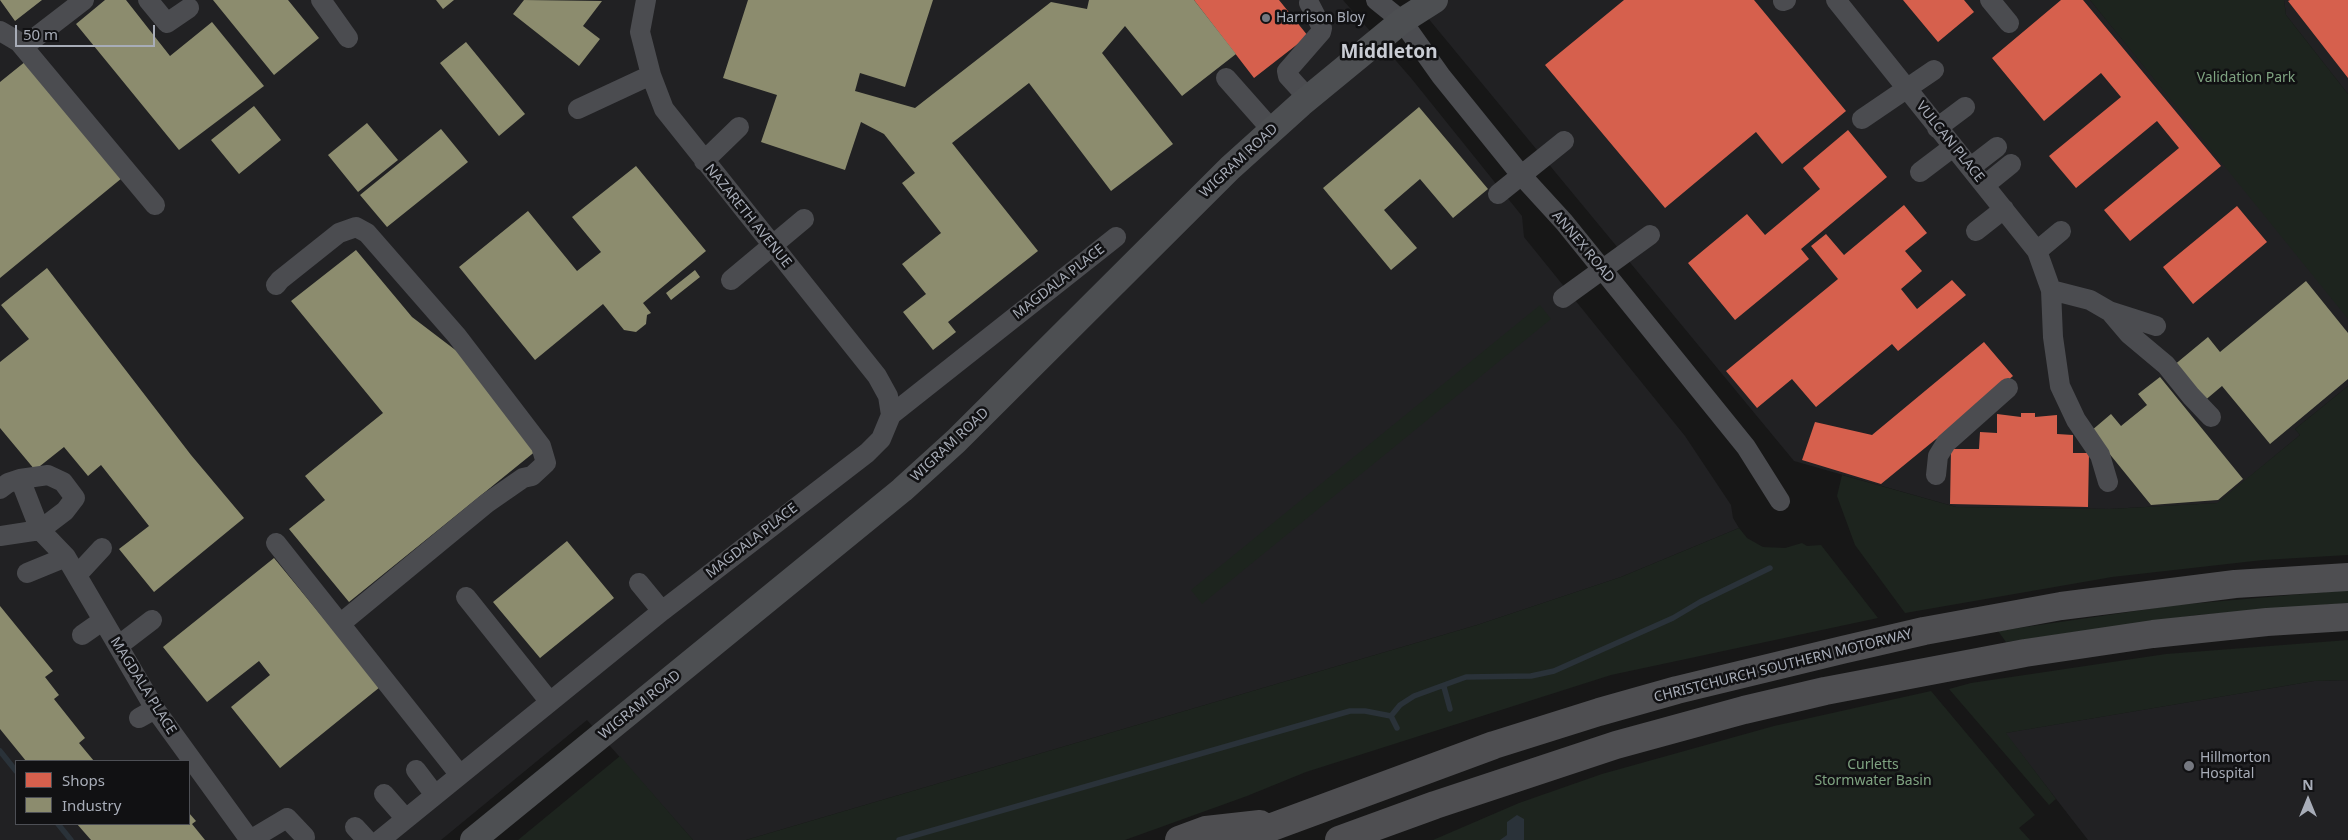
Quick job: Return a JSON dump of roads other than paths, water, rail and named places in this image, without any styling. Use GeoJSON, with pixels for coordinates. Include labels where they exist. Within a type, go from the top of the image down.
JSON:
{"type":"FeatureCollection","features":[{"type":"Feature","properties":{"kind":"highway","name":"CHRISTCHURCH SOUTHERN MOTORWAY"},"geometry":{"type":"LineString","coordinates":[[1237,840],[1494,746],[1599,712],[1677,690],[1842,650],[1924,631],[2062,606],[2236,584],[2348,577]]}},
{"type":"Feature","properties":{"kind":"highway"},"geometry":{"type":"LineString","coordinates":[[1339,840],[1435,804],[1616,745],[1744,710],[1908,674],[2025,653],[2153,634],[2348,616]]}},
{"type":"Feature","properties":{"kind":"highway"},"geometry":{"type":"LineString","coordinates":[[1382,840],[1405,828],[1435,804]]}},
{"type":"Feature","properties":{"kind":"highway"},"geometry":{"type":"LineString","coordinates":[[1179,840],[1206,830],[1284,822]]}},
{"type":"Feature","properties":{"kind":"main road","name":"WIGRAM ROAD"},"geometry":{"type":"LineString","coordinates":[[473,840],[902,490],[956,441],[1140,256],[1272,130],[1402,21],[1435,0]]}},
{"type":"Feature","properties":{"kind":"street"},"geometry":{"type":"LineString","coordinates":[[22,47],[84,0]]}},
{"type":"Feature","properties":{"kind":"street"},"geometry":{"type":"LineString","coordinates":[[148,0],[166,23],[188,8]]}},
{"type":"Feature","properties":{"kind":"street"},"geometry":{"type":"LineString","coordinates":[[321,0],[348,38]]}},
{"type":"Feature","properties":{"kind":"street","name":"NAZARETH AVENUE"},"geometry":{"type":"LineString","coordinates":[[646,0],[640,32],[651,75],[664,109],[877,376],[888,396],[891,415]]}},
{"type":"Feature","properties":{"kind":"street","name":"ANNEX ROAD"},"geometry":{"type":"LineString","coordinates":[[1376,0],[1402,21],[1440,75],[1521,175],[1564,222],[1746,447],[1780,501]]}},
{"type":"Feature","properties":{"kind":"street","name":"VULCAN PLACE"},"geometry":{"type":"LineString","coordinates":[[1836,0],[1936,128],[1971,167],[2037,250],[2051,290],[2054,344],[2060,386],[2076,420],[2100,455],[2108,482]]}},
{"type":"Feature","properties":{"kind":"street"},"geometry":{"type":"LineString","coordinates":[[1990,0],[2010,22]]}},
{"type":"Feature","properties":{"kind":"street"},"geometry":{"type":"LineString","coordinates":[[1308,98],[1288,76],[1287,71],[1321,32],[1322,28],[1309,2]]}},
{"type":"Feature","properties":{"kind":"street"},"geometry":{"type":"LineString","coordinates":[[0,31],[22,47],[155,205]]}},
{"type":"Feature","properties":{"kind":"street"},"geometry":{"type":"LineString","coordinates":[[1862,119],[1934,70]]}},
{"type":"Feature","properties":{"kind":"street"},"geometry":{"type":"LineString","coordinates":[[578,109],[651,75]]}},
{"type":"Feature","properties":{"kind":"street"},"geometry":{"type":"LineString","coordinates":[[1226,78],[1272,130]]}},
{"type":"Feature","properties":{"kind":"street"},"geometry":{"type":"LineString","coordinates":[[1936,128],[1965,107]]}},
{"type":"Feature","properties":{"kind":"street"},"geometry":{"type":"LineString","coordinates":[[704,161],[739,127]]}},
{"type":"Feature","properties":{"kind":"street"},"geometry":{"type":"LineString","coordinates":[[1498,194],[1564,141]]}},
{"type":"Feature","properties":{"kind":"street"},"geometry":{"type":"LineString","coordinates":[[1920,172],[1953,147]]}},
{"type":"Feature","properties":{"kind":"street"},"geometry":{"type":"LineString","coordinates":[[1971,167],[1997,147]]}},
{"type":"Feature","properties":{"kind":"street"},"geometry":{"type":"LineString","coordinates":[[1985,185],[2011,164]]}},
{"type":"Feature","properties":{"kind":"street"},"geometry":{"type":"LineString","coordinates":[[1976,232],[2004,209]]}},
{"type":"Feature","properties":{"kind":"street"},"geometry":{"type":"LineString","coordinates":[[731,280],[804,219]]}},
{"type":"Feature","properties":{"kind":"street"},"geometry":{"type":"LineString","coordinates":[[276,285],[339,233],[356,227],[367,233],[457,336],[541,446],[546,463],[532,476],[523,478],[487,504],[340,624]]}},
{"type":"Feature","properties":{"kind":"street"},"geometry":{"type":"LineString","coordinates":[[2037,250],[2061,231]]}},
{"type":"Feature","properties":{"kind":"street"},"geometry":{"type":"LineString","coordinates":[[1563,298],[1650,235]]}},
{"type":"Feature","properties":{"kind":"street","name":"MAGDALA PLACE"},"geometry":{"type":"LineString","coordinates":[[380,840],[662,611],[867,453],[887,430],[891,415],[1116,237]]}},
{"type":"Feature","properties":{"kind":"street"},"geometry":{"type":"LineString","coordinates":[[2051,290],[2090,300],[2109,311],[2156,326]]}},
{"type":"Feature","properties":{"kind":"street"},"geometry":{"type":"LineString","coordinates":[[2109,311],[2129,334],[2166,364],[2191,396],[2211,417]]}},
{"type":"Feature","properties":{"kind":"street"},"geometry":{"type":"LineString","coordinates":[[1936,475],[1938,456],[1946,443],[2008,388]]}},
{"type":"Feature","properties":{"kind":"street"},"geometry":{"type":"LineString","coordinates":[[0,489],[20,479],[40,475],[57,478],[75,498],[65,511],[40,530],[0,536]]}},
{"type":"Feature","properties":{"kind":"street"},"geometry":{"type":"LineString","coordinates":[[20,479],[40,530]]}},
{"type":"Feature","properties":{"kind":"street","name":"MAGDALA PLACE"},"geometry":{"type":"LineString","coordinates":[[40,530],[66,558],[77,575],[118,646],[121,669],[147,713],[185,760]]}},
{"type":"Feature","properties":{"kind":"street"},"geometry":{"type":"LineString","coordinates":[[276,543],[460,775]]}},
{"type":"Feature","properties":{"kind":"street"},"geometry":{"type":"LineString","coordinates":[[77,575],[102,548]]}},
{"type":"Feature","properties":{"kind":"street"},"geometry":{"type":"LineString","coordinates":[[27,573],[66,558]]}},
{"type":"Feature","properties":{"kind":"street"},"geometry":{"type":"LineString","coordinates":[[640,583],[662,611]]}},
{"type":"Feature","properties":{"kind":"street"},"geometry":{"type":"LineString","coordinates":[[466,596],[550,702]]}},
{"type":"Feature","properties":{"kind":"street"},"geometry":{"type":"LineString","coordinates":[[118,646],[152,620]]}},
{"type":"Feature","properties":{"kind":"street"},"geometry":{"type":"LineString","coordinates":[[82,635],[102,621]]}},
{"type":"Feature","properties":{"kind":"street","name":"MAGDALA PLACE"},"geometry":{"type":"LineString","coordinates":[[190,766],[250,840]]}},
{"type":"Feature","properties":{"kind":"street"},"geometry":{"type":"LineString","coordinates":[[416,770],[435,795]]}},
{"type":"Feature","properties":{"kind":"street"},"geometry":{"type":"LineString","coordinates":[[384,794],[406,819]]}},
{"type":"Feature","properties":{"kind":"street"},"geometry":{"type":"LineString","coordinates":[[250,840],[287,818],[305,837]]}},
{"type":"Feature","properties":{"kind":"waterway"},"geometry":{"type":"LineString","coordinates":[[1391,716],[1400,705],[1414,696],[1466,677],[1531,676],[1554,671],[1673,618],[1700,602],[1770,568]]}},
{"type":"Feature","properties":{"kind":"waterway"},"geometry":{"type":"LineString","coordinates":[[1444,687],[1450,709]]}},
{"type":"Feature","properties":{"kind":"waterway"},"geometry":{"type":"LineString","coordinates":[[899,840],[1350,711],[1365,711],[1391,716]]}},
{"type":"Feature","properties":{"kind":"waterway"},"geometry":{"type":"LineString","coordinates":[[1391,716],[1397,728]]}},
{"type":"Feature","properties":{"kind":"waterway"},"geometry":{"type":"LineString","coordinates":[[0,751],[15,770]]}},
{"type":"Feature","properties":{"kind":"waterway"},"geometry":{"type":"LineString","coordinates":[[59,825],[71,840]]}},
{"type":"Feature","properties":{"kind":"place","name":"Harrison Bloy"},"geometry":{"type":"Point","coordinates":[1266,18]}},
{"type":"Feature","properties":{"kind":"place","name":"Hillmorton Hospital"},"geometry":{"type":"Point","coordinates":[2189,766]}},
{"type":"Feature","properties":{"kind":"district","name":"Middleton"},"geometry":{"type":"Point","coordinates":[1389,53]}},
{"type":"Feature","properties":{"kind":"park label","name":"Validation Park"},"geometry":{"type":"Point","coordinates":[2246,78]}},
{"type":"Feature","properties":{"kind":"park label","name":"Curletts Stormwater Basin"},"geometry":{"type":"Point","coordinates":[1873,774]}}]}
